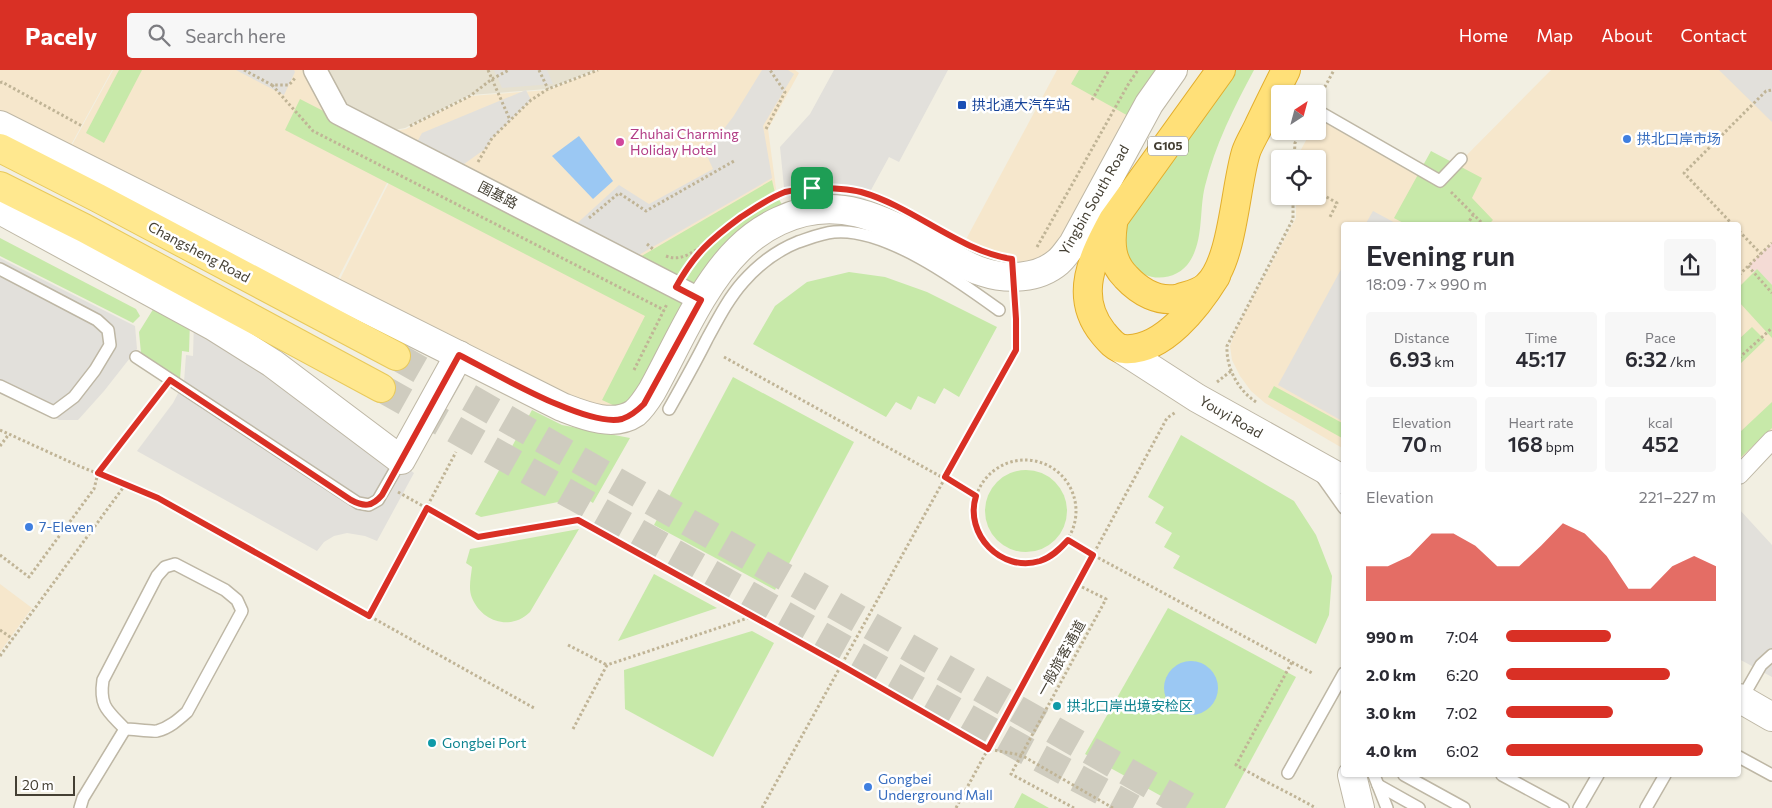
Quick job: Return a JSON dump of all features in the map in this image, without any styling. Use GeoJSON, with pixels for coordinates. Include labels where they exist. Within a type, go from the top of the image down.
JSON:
{"type":"FeatureCollection","features":[{"type":"Feature","properties":{"kind":"highway","name":"Yingbin South Road"},"geometry":{"type":"LineString","coordinates":[[1113,220],[1221,70]]}},
{"type":"Feature","properties":{"kind":"highway"},"geometry":{"type":"LineString","coordinates":[[1121,349],[1134,349],[1153,342],[1175,327],[1192,310],[1211,282],[1224,259],[1247,150],[1284,84]]}},
{"type":"Feature","properties":{"kind":"highway"},"geometry":{"type":"LineString","coordinates":[[1113,220],[1111,240],[1116,265],[1143,292],[1155,298],[1172,300],[1192,295],[1211,282]]}},
{"type":"Feature","properties":{"kind":"highway","name":"G105"},"geometry":{"type":"LineString","coordinates":[[1113,220],[1103,238],[1093,264],[1087,290],[1087,302],[1089,312],[1096,324],[1107,338],[1121,349]]}},
{"type":"Feature","properties":{"kind":"main road","name":"Changsheng Road"},"geometry":{"type":"LineString","coordinates":[[0,148],[396,356]]}},
{"type":"Feature","properties":{"kind":"main road"},"geometry":{"type":"LineString","coordinates":[[0,186],[84,228],[381,388]]}},
{"type":"Feature","properties":{"kind":"street","name":"Yingbin South Road"},"geometry":{"type":"LineString","coordinates":[[0,125],[570,410],[586,416],[622,419],[634,413],[644,404],[701,300],[719,272],[739,249],[763,229],[792,215],[812,209],[836,208],[864,214],[889,223],[982,272],[1014,277],[1034,274],[1049,268],[1059,261],[1073,244],[1149,104],[1173,70]]}},
{"type":"Feature","properties":{"kind":"street","name":"围基路"},"geometry":{"type":"LineString","coordinates":[[307,72],[338,113],[701,300]]}},
{"type":"Feature","properties":{"kind":"street"},"geometry":{"type":"LineString","coordinates":[[0,210],[239,341],[272,363],[401,460],[459,355]]}},
{"type":"Feature","properties":{"kind":"street","name":"Youyi Road"},"geometry":{"type":"LineString","coordinates":[[1121,349],[1197,398],[1341,478]]}},
{"type":"Feature","properties":{"kind":"street"},"geometry":{"type":"LineString","coordinates":[[1741,473],[1772,440]]}},
{"type":"Feature","properties":{"kind":"street"},"geometry":{"type":"LineString","coordinates":[[1741,700],[1772,717]]}},
{"type":"Feature","properties":{"kind":"street"},"geometry":{"type":"LineString","coordinates":[[1352,777],[1360,808]]}},
{"type":"Feature","properties":{"kind":"lane"},"geometry":{"type":"LineString","coordinates":[[1326,115],[1440,181],[1462,159]]}},
{"type":"Feature","properties":{"kind":"lane"},"geometry":{"type":"LineString","coordinates":[[669,409],[725,307],[743,281],[763,263],[786,247],[816,236],[836,232],[867,235],[894,244],[953,276],[999,310]]}},
{"type":"Feature","properties":{"kind":"lane"},"geometry":{"type":"LineString","coordinates":[[0,269],[97,320],[108,330],[110,345],[74,396],[54,412],[0,386]]}},
{"type":"Feature","properties":{"kind":"lane"},"geometry":{"type":"LineString","coordinates":[[136,357],[358,503],[369,505],[382,495],[401,460]]}},
{"type":"Feature","properties":{"kind":"lane"},"geometry":{"type":"LineString","coordinates":[[1310,462],[1341,504]]}},
{"type":"Feature","properties":{"kind":"lane"},"geometry":{"type":"LineString","coordinates":[[175,564],[225,590],[237,600],[242,611],[187,712],[173,724],[155,731],[126,729],[106,708],[101,695],[103,680],[157,576],[165,567],[175,564]]}},
{"type":"Feature","properties":{"kind":"lane"},"geometry":{"type":"LineString","coordinates":[[1741,697],[1761,666],[1772,654]]}},
{"type":"Feature","properties":{"kind":"lane"},"geometry":{"type":"LineString","coordinates":[[1288,773],[1341,678]]}},
{"type":"Feature","properties":{"kind":"lane"},"geometry":{"type":"LineString","coordinates":[[80,808],[83,798],[126,729]]}},
{"type":"Feature","properties":{"kind":"lane"},"geometry":{"type":"LineString","coordinates":[[1741,758],[1772,775]]}},
{"type":"Feature","properties":{"kind":"lane"},"geometry":{"type":"LineString","coordinates":[[1408,777],[1464,808]]}},
{"type":"Feature","properties":{"kind":"lane"},"geometry":{"type":"LineString","coordinates":[[1579,808],[1597,777]]}},
{"type":"Feature","properties":{"kind":"lane"},"geometry":{"type":"LineString","coordinates":[[1646,808],[1664,777]]}},
{"type":"Feature","properties":{"kind":"lane"},"geometry":{"type":"LineString","coordinates":[[1516,778],[1563,808]]}},
{"type":"Feature","properties":{"kind":"lane"},"geometry":{"type":"LineString","coordinates":[[1376,780],[1387,808]]}},
{"type":"Feature","properties":{"kind":"lane"},"geometry":{"type":"LineString","coordinates":[[1376,780],[1420,808]]}},
{"type":"Feature","properties":{"kind":"path"},"geometry":{"type":"LineString","coordinates":[[244,70],[272,85],[313,130],[664,310]]}},
{"type":"Feature","properties":{"kind":"path"},"geometry":{"type":"LineString","coordinates":[[488,70],[510,120]]}},
{"type":"Feature","properties":{"kind":"path"},"geometry":{"type":"LineString","coordinates":[[378,134],[406,129],[470,96],[509,70]]}},
{"type":"Feature","properties":{"kind":"path"},"geometry":{"type":"LineString","coordinates":[[539,70],[548,89]]}},
{"type":"Feature","properties":{"kind":"path"},"geometry":{"type":"LineString","coordinates":[[468,180],[492,138],[532,100],[548,89],[598,70]]}},
{"type":"Feature","properties":{"kind":"path"},"geometry":{"type":"LineString","coordinates":[[766,128],[785,92],[770,70]]}},
{"type":"Feature","properties":{"kind":"path"},"geometry":{"type":"LineString","coordinates":[[1092,100],[1109,70]]}},
{"type":"Feature","properties":{"kind":"path"},"geometry":{"type":"LineString","coordinates":[[1035,249],[1138,70]]}},
{"type":"Feature","properties":{"kind":"path"},"geometry":{"type":"LineString","coordinates":[[1326,85],[1334,70]]}},
{"type":"Feature","properties":{"kind":"path"},"geometry":{"type":"LineString","coordinates":[[272,85],[289,84],[307,72]]}},
{"type":"Feature","properties":{"kind":"path"},"geometry":{"type":"LineString","coordinates":[[0,82],[82,126]]}},
{"type":"Feature","properties":{"kind":"path"},"geometry":{"type":"LineString","coordinates":[[1730,222],[1684,173],[1766,92],[1772,90]]}},
{"type":"Feature","properties":{"kind":"path"},"geometry":{"type":"LineString","coordinates":[[585,222],[618,193],[646,211],[734,161]]}},
{"type":"Feature","properties":{"kind":"path"},"geometry":{"type":"LineString","coordinates":[[1440,181],[1481,222]]}},
{"type":"Feature","properties":{"kind":"path"},"geometry":{"type":"LineString","coordinates":[[1326,197],[1337,203],[1329,219]]}},
{"type":"Feature","properties":{"kind":"path"},"geometry":{"type":"LineString","coordinates":[[1258,403],[1242,389],[1231,371],[1226,354],[1226,346],[1293,218],[1293,205]]}},
{"type":"Feature","properties":{"kind":"path"},"geometry":{"type":"LineString","coordinates":[[1469,222],[1473,214]]}},
{"type":"Feature","properties":{"kind":"path"},"geometry":{"type":"LineString","coordinates":[[1741,232],[1761,254]]}},
{"type":"Feature","properties":{"kind":"path"},"geometry":{"type":"LineString","coordinates":[[664,256],[670,258],[683,257],[694,252],[720,233]]}},
{"type":"Feature","properties":{"kind":"path"},"geometry":{"type":"LineString","coordinates":[[634,370],[685,270],[713,238]]}},
{"type":"Feature","properties":{"kind":"path"},"geometry":{"type":"LineString","coordinates":[[1741,273],[1772,243]]}},
{"type":"Feature","properties":{"kind":"path"},"geometry":{"type":"LineString","coordinates":[[647,244],[658,253]]}},
{"type":"Feature","properties":{"kind":"path"},"geometry":{"type":"LineString","coordinates":[[1748,266],[1772,293]]}},
{"type":"Feature","properties":{"kind":"path"},"geometry":{"type":"LineString","coordinates":[[762,808],[1016,350],[1014,277]]}},
{"type":"Feature","properties":{"kind":"path"},"geometry":{"type":"LineString","coordinates":[[1741,356],[1772,328]]}},
{"type":"Feature","properties":{"kind":"path"},"geometry":{"type":"LineString","coordinates":[[724,356],[945,477],[976,496]]}},
{"type":"Feature","properties":{"kind":"path"},"geometry":{"type":"LineString","coordinates":[[956,808],[1167,418],[1197,398],[1231,371]]}},
{"type":"Feature","properties":{"kind":"path"},"geometry":{"type":"LineString","coordinates":[[0,555],[29,577],[94,489],[98,473],[170,380]]}},
{"type":"Feature","properties":{"kind":"path"},"geometry":{"type":"LineString","coordinates":[[0,430],[158,498],[534,708]]}},
{"type":"Feature","properties":{"kind":"path"},"geometry":{"type":"LineString","coordinates":[[0,446],[9,434]]}},
{"type":"Feature","properties":{"kind":"path"},"geometry":{"type":"LineString","coordinates":[[369,616],[456,452]]}},
{"type":"Feature","properties":{"kind":"path"},"geometry":{"type":"LineString","coordinates":[[1018,460],[1034,461],[1050,466],[1062,476],[1072,490],[1077,507],[1075,524],[1068,540],[1056,553],[1041,560],[1024,563],[1007,560],[992,551],[980,538],[974,522],[974,504],[979,488],[988,475],[1002,465],[1018,460]]}},
{"type":"Feature","properties":{"kind":"path"},"geometry":{"type":"LineString","coordinates":[[0,656],[125,485]]}},
{"type":"Feature","properties":{"kind":"path"},"geometry":{"type":"LineString","coordinates":[[386,486],[478,537],[578,520],[841,665],[988,749],[1021,755],[1113,808]]}},
{"type":"Feature","properties":{"kind":"path"},"geometry":{"type":"LineString","coordinates":[[1068,540],[1312,673]]}},
{"type":"Feature","properties":{"kind":"path","name":"一般旅客通道"},"geometry":{"type":"LineString","coordinates":[[1021,755],[1106,599],[1078,585]]}},
{"type":"Feature","properties":{"kind":"path"},"geometry":{"type":"LineString","coordinates":[[573,729],[607,665],[752,616]]}},
{"type":"Feature","properties":{"kind":"path"},"geometry":{"type":"LineString","coordinates":[[0,630],[13,639]]}},
{"type":"Feature","properties":{"kind":"path"},"geometry":{"type":"LineString","coordinates":[[568,645],[607,665]]}},
{"type":"Feature","properties":{"kind":"path"},"geometry":{"type":"LineString","coordinates":[[1292,662],[1236,765],[1316,808]]}},
{"type":"Feature","properties":{"kind":"path"},"geometry":{"type":"LineString","coordinates":[[1021,755],[1011,774],[1074,808]]}},
{"type":"Feature","properties":{"kind":"shaded area"},"geometry":{"type":"Polygon","coordinates":[[[0,70],[112,70],[65,156],[0,124],[0,70]]]}},
{"type":"Feature","properties":{"kind":"shaded area"},"geometry":{"type":"Polygon","coordinates":[[[113,70],[315,70],[338,114],[405,148],[332,290],[66,156],[113,70]]]}},
{"type":"Feature","properties":{"kind":"shaded area"},"geometry":{"type":"Polygon","coordinates":[[[236,70],[294,70],[295,72],[284,95],[236,70]]]}},
{"type":"Feature","properties":{"kind":"shaded area"},"geometry":{"type":"Polygon","coordinates":[[[317,70],[595,70],[547,89],[470,95],[405,128],[378,133],[339,112],[317,70]]]}},
{"type":"Feature","properties":{"kind":"shaded area"},"geometry":{"type":"Polygon","coordinates":[[[494,70],[547,70],[553,84],[502,88],[494,70]]]}},
{"type":"Feature","properties":{"kind":"shaded area"},"geometry":{"type":"Polygon","coordinates":[[[598,70],[795,70],[799,73],[768,129],[776,189],[738,248],[701,299],[380,134],[406,129],[471,96],[548,90],[598,70]]]}},
{"type":"Feature","properties":{"kind":"shaded area"},"geometry":{"type":"Polygon","coordinates":[[[762,70],[788,70],[794,74],[763,126],[772,178],[632,259],[572,228],[619,185],[649,204],[713,169],[704,149],[716,139],[733,117],[762,70]]]}},
{"type":"Feature","properties":{"kind":"shaded area"},"geometry":{"type":"Polygon","coordinates":[[[834,70],[948,70],[899,162],[889,157],[865,201],[784,187],[780,147],[810,114],[834,70]]]}},
{"type":"Feature","properties":{"kind":"shaded area"},"geometry":{"type":"Polygon","coordinates":[[[1057,70],[1171,70],[1048,268],[956,258],[1057,70]]]}},
{"type":"Feature","properties":{"kind":"shaded area","name":"拱北口岸市场"},"geometry":{"type":"Polygon","coordinates":[[[1551,70],[1744,70],[1772,98],[1772,243],[1748,267],[1772,293],[1772,434],[1741,463],[1741,222],[1484,222],[1442,180],[1551,70]]]}},
{"type":"Feature","properties":{"kind":"shaded area"},"geometry":{"type":"Polygon","coordinates":[[[1719,70],[1772,70],[1772,122],[1719,70]]]}},
{"type":"Feature","properties":{"kind":"shaded area"},"geometry":{"type":"Polygon","coordinates":[[[526,90],[531,100],[492,138],[485,149],[453,172],[412,151],[422,133],[526,90]]]}},
{"type":"Feature","properties":{"kind":"shaded area"},"geometry":{"type":"Polygon","coordinates":[[[1326,119],[1438,182],[1478,222],[1341,222],[1341,447],[1265,403],[1251,391],[1240,376],[1232,360],[1230,346],[1237,328],[1296,218],[1296,205],[1326,205],[1326,150],[1301,150],[1306,140],[1326,140],[1326,119]]]}},
{"type":"Feature","properties":{"kind":"shaded area"},"geometry":{"type":"Polygon","coordinates":[[[406,149],[701,300],[605,419],[334,291],[406,149]]]}},
{"type":"Feature","properties":{"kind":"shaded area"},"geometry":{"type":"Polygon","coordinates":[[[1373,211],[1393,222],[1367,222],[1373,211]]]}},
{"type":"Feature","properties":{"kind":"shaded area"},"geometry":{"type":"Polygon","coordinates":[[[1772,243],[1772,292],[1748,266],[1772,243]]]}},
{"type":"Feature","properties":{"kind":"shaded area"},"geometry":{"type":"Polygon","coordinates":[[[0,258],[135,326],[137,349],[78,420],[59,420],[0,390],[0,258]]]}},
{"type":"Feature","properties":{"kind":"shaded area"},"geometry":{"type":"Polygon","coordinates":[[[1341,270],[1341,420],[1278,385],[1341,270]]]}},
{"type":"Feature","properties":{"kind":"shaded area"},"geometry":{"type":"Polygon","coordinates":[[[194,320],[248,352],[414,473],[377,541],[365,536],[347,533],[334,536],[324,542],[317,551],[137,451],[173,403],[184,382],[186,355],[193,356],[194,320]]]}},
{"type":"Feature","properties":{"kind":"shaded area"},"geometry":{"type":"Polygon","coordinates":[[[1741,511],[1772,545],[1772,677],[1741,660],[1741,511]]]}},
{"type":"Feature","properties":{"kind":"shaded area"},"geometry":{"type":"Polygon","coordinates":[[[0,584],[32,608],[0,652],[0,584]]]}},
{"type":"Feature","properties":{"kind":"green space"},"geometry":{"type":"Polygon","coordinates":[[[119,70],[142,70],[104,143],[86,133],[119,70]]]}},
{"type":"Feature","properties":{"kind":"green space"},"geometry":{"type":"Polygon","coordinates":[[[1079,70],[1161,70],[1132,118],[1071,84],[1079,70]]]}},
{"type":"Feature","properties":{"kind":"green space"},"geometry":{"type":"Polygon","coordinates":[[[1234,70],[1254,70],[1226,126],[1209,171],[1203,195],[1199,234],[1194,252],[1185,268],[1178,273],[1162,278],[1145,275],[1132,264],[1124,249],[1125,225],[1234,70]]]}},
{"type":"Feature","properties":{"kind":"green space"},"geometry":{"type":"Polygon","coordinates":[[[300,99],[695,302],[628,412],[602,400],[645,316],[285,130],[300,99]]]}},
{"type":"Feature","properties":{"kind":"green space"},"geometry":{"type":"Polygon","coordinates":[[[1431,151],[1482,178],[1472,198],[1493,220],[1491,222],[1401,222],[1394,218],[1431,151]]]}},
{"type":"Feature","properties":{"kind":"green space"},"geometry":{"type":"Polygon","coordinates":[[[772,180],[775,193],[788,214],[700,296],[633,261],[772,180]]]}},
{"type":"Feature","properties":{"kind":"green space"},"geometry":{"type":"Polygon","coordinates":[[[0,238],[136,309],[140,316],[133,323],[0,256],[0,238]]]}},
{"type":"Feature","properties":{"kind":"green space"},"geometry":{"type":"Polygon","coordinates":[[[1757,269],[1772,285],[1772,338],[1741,304],[1741,285],[1757,269]]]}},
{"type":"Feature","properties":{"kind":"green space"},"geometry":{"type":"Polygon","coordinates":[[[849,272],[885,277],[927,292],[997,327],[959,397],[944,388],[935,404],[918,396],[911,410],[896,402],[886,417],[753,344],[775,306],[807,282],[849,272]]]}},
{"type":"Feature","properties":{"kind":"green space"},"geometry":{"type":"Polygon","coordinates":[[[157,303],[190,320],[189,352],[182,351],[180,380],[141,353],[139,332],[157,303]]]}},
{"type":"Feature","properties":{"kind":"green space"},"geometry":{"type":"Polygon","coordinates":[[[1752,327],[1765,340],[1741,363],[1741,337],[1752,327]]]}},
{"type":"Feature","properties":{"kind":"green space"},"geometry":{"type":"Polygon","coordinates":[[[733,377],[854,442],[775,590],[654,525],[733,377]]]}},
{"type":"Feature","properties":{"kind":"green space"},"geometry":{"type":"Polygon","coordinates":[[[1274,386],[1341,422],[1341,437],[1268,397],[1274,386]]]}},
{"type":"Feature","properties":{"kind":"green space"},"geometry":{"type":"Polygon","coordinates":[[[1772,402],[1772,428],[1741,457],[1741,431],[1772,402]]]}},
{"type":"Feature","properties":{"kind":"green space"},"geometry":{"type":"Polygon","coordinates":[[[532,410],[562,425],[630,438],[593,503],[584,497],[481,517],[475,514],[532,410]]]}},
{"type":"Feature","properties":{"kind":"green space"},"geometry":{"type":"Polygon","coordinates":[[[1181,435],[1294,501],[1316,535],[1332,576],[1329,615],[1316,644],[1173,568],[1180,556],[1164,547],[1172,533],[1155,523],[1164,507],[1148,497],[1181,435]]]}},
{"type":"Feature","properties":{"kind":"green space"},"geometry":{"type":"Polygon","coordinates":[[[1018,470],[1034,470],[1049,477],[1060,488],[1067,503],[1064,527],[1055,540],[1034,552],[1018,552],[1003,545],[992,534],[985,519],[985,503],[992,488],[1003,477],[1018,470]]]}},
{"type":"Feature","properties":{"kind":"green space"},"geometry":{"type":"Polygon","coordinates":[[[579,529],[530,612],[522,618],[506,622],[490,618],[477,606],[470,591],[472,567],[466,563],[470,549],[579,529]]]}},
{"type":"Feature","properties":{"kind":"green space"},"geometry":{"type":"Polygon","coordinates":[[[654,574],[717,608],[618,641],[654,574]]]}},
{"type":"Feature","properties":{"kind":"green space"},"geometry":{"type":"Polygon","coordinates":[[[1168,608],[1296,677],[1225,808],[1183,808],[1085,754],[1168,608]]]}},
{"type":"Feature","properties":{"kind":"green space"},"geometry":{"type":"Polygon","coordinates":[[[752,631],[774,643],[713,757],[625,709],[624,670],[752,631]]]}},
{"type":"Feature","properties":{"kind":"green space"},"geometry":{"type":"Polygon","coordinates":[[[1022,793],[1049,808],[1014,808],[1022,793]]]}},
{"type":"Feature","properties":{"kind":"water"},"geometry":{"type":"Polygon","coordinates":[[[579,136],[613,181],[593,199],[552,156],[579,136]]]}},
{"type":"Feature","properties":{"kind":"water"},"geometry":{"type":"Polygon","coordinates":[[[1191,661],[1201,663],[1210,669],[1216,678],[1218,688],[1216,698],[1210,707],[1201,713],[1191,715],[1181,713],[1172,707],[1166,698],[1164,688],[1166,678],[1172,669],[1181,663],[1191,661]]]}},
{"type":"Feature","properties":{"kind":"tunnel"},"geometry":{"type":"LineString","coordinates":[[396,356],[1191,808]]}},
{"type":"Feature","properties":{"kind":"tunnel"},"geometry":{"type":"LineString","coordinates":[[381,388],[1023,749],[1133,808]]}},
{"type":"Feature","properties":{"kind":"place","name":"拱北通大汽车站"},"geometry":{"type":"Point","coordinates":[962,105]}},
{"type":"Feature","properties":{"kind":"place","name":"拱北口岸市场"},"geometry":{"type":"Point","coordinates":[1627,139]}},
{"type":"Feature","properties":{"kind":"place","name":"Zhuhai Charming Holiday Hotel"},"geometry":{"type":"Point","coordinates":[620,142]}},
{"type":"Feature","properties":{"kind":"place","name":"7-Eleven"},"geometry":{"type":"Point","coordinates":[29,527]}},
{"type":"Feature","properties":{"kind":"place","name":"拱北口岸出境安检区"},"geometry":{"type":"Point","coordinates":[1057,706]}},
{"type":"Feature","properties":{"kind":"place","name":"Gongbei Port"},"geometry":{"type":"Point","coordinates":[432,743]}},
{"type":"Feature","properties":{"kind":"place","name":"Gongbei Underground Mall"},"geometry":{"type":"Point","coordinates":[868,787]}},
{"type":"Feature","properties":{"kind":"route"},"geometry":{"type":"LineString","coordinates":[[812,188],[840,188],[861,192],[888,202],[985,252],[997,257],[1012,259],[1016,350],[945,477],[976,496],[974,522],[980,538],[992,551],[1007,560],[1024,563],[1041,560],[1056,553],[1068,540],[1093,555],[988,749],[841,665],[578,520],[478,537],[427,508],[369,616],[158,498],[98,473],[170,380],[351,500],[363,505],[374,503],[382,495],[459,355],[586,416],[622,419],[634,413],[644,404],[701,300],[676,287],[685,270],[696,256],[713,238],[756,207],[785,192],[812,188]]}}]}
